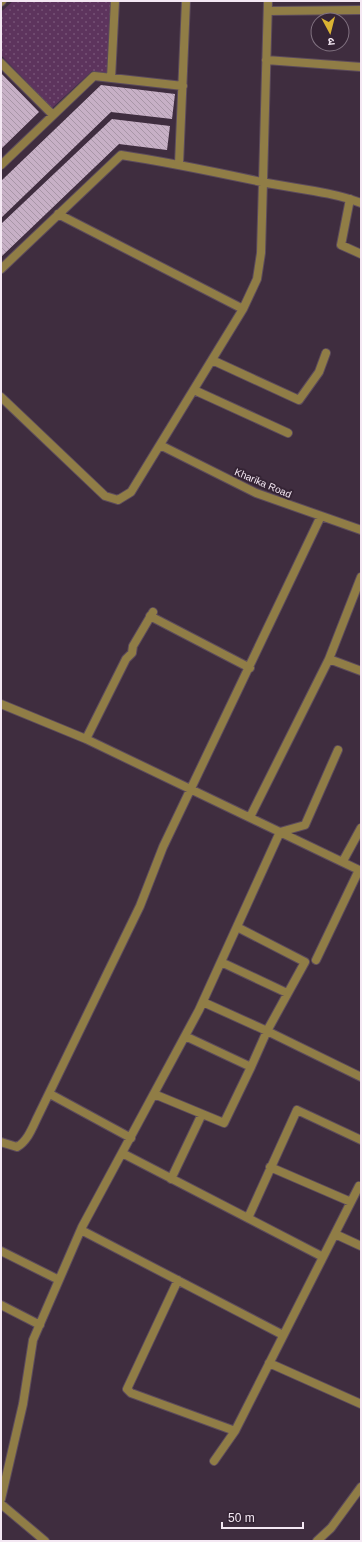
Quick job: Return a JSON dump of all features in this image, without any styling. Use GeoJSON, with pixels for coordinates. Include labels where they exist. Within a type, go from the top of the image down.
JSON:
{"type":"FeatureCollection","features":[{"type":"Feature","properties":{"kind":"street"},"geometry":{"type":"LineString","coordinates":[[111,78],[115,1]]}},
{"type":"Feature","properties":{"kind":"street"},"geometry":{"type":"LineString","coordinates":[[180,164],[186,1]]}},
{"type":"Feature","properties":{"kind":"street"},"geometry":{"type":"LineString","coordinates":[[1,397],[105,496],[118,500],[131,492],[243,309],[258,279],[261,253],[268,1]]}},
{"type":"Feature","properties":{"kind":"street"},"geometry":{"type":"LineString","coordinates":[[349,10],[350,1]]}},
{"type":"Feature","properties":{"kind":"street"},"geometry":{"type":"LineString","coordinates":[[268,11],[361,10]]}},
{"type":"Feature","properties":{"kind":"street"},"geometry":{"type":"LineString","coordinates":[[266,60],[361,67]]}},
{"type":"Feature","properties":{"kind":"street"},"geometry":{"type":"LineString","coordinates":[[1,63],[52,115]]}},
{"type":"Feature","properties":{"kind":"street"},"geometry":{"type":"LineString","coordinates":[[1,164],[94,76],[183,86]]}},
{"type":"Feature","properties":{"kind":"street"},"geometry":{"type":"LineString","coordinates":[[1,268],[121,155],[180,164],[263,182],[340,195],[361,203]]}},
{"type":"Feature","properties":{"kind":"street"},"geometry":{"type":"LineString","coordinates":[[350,199],[341,245],[361,254]]}},
{"type":"Feature","properties":{"kind":"street"},"geometry":{"type":"LineString","coordinates":[[58,214],[243,309]]}},
{"type":"Feature","properties":{"kind":"street"},"geometry":{"type":"LineString","coordinates":[[212,360],[299,400],[319,372],[326,353]]}},
{"type":"Feature","properties":{"kind":"street"},"geometry":{"type":"LineString","coordinates":[[194,390],[288,433]]}},
{"type":"Feature","properties":{"kind":"street","name":"Kharika Road"},"geometry":{"type":"LineString","coordinates":[[160,445],[256,493],[361,530]]}},
{"type":"Feature","properties":{"kind":"street"},"geometry":{"type":"LineString","coordinates":[[1,1142],[17,1147],[21,1145],[28,1136],[50,1094],[140,906],[163,847],[250,668],[321,516]]}},
{"type":"Feature","properties":{"kind":"street"},"geometry":{"type":"LineString","coordinates":[[250,817],[329,659],[361,577]]}},
{"type":"Feature","properties":{"kind":"street"},"geometry":{"type":"LineString","coordinates":[[86,739],[126,659],[132,654],[133,646],[152,614],[250,668]]}},
{"type":"Feature","properties":{"kind":"street"},"geometry":{"type":"LineString","coordinates":[[329,659],[361,671]]}},
{"type":"Feature","properties":{"kind":"street"},"geometry":{"type":"LineString","coordinates":[[1,704],[86,739],[360,870],[316,960]]}},
{"type":"Feature","properties":{"kind":"street"},"geometry":{"type":"LineString","coordinates":[[280,832],[305,825],[338,750]]}},
{"type":"Feature","properties":{"kind":"street"},"geometry":{"type":"LineString","coordinates":[[343,862],[361,828]]}},
{"type":"Feature","properties":{"kind":"street"},"geometry":{"type":"LineString","coordinates":[[1,1499],[23,1404],[33,1340],[81,1230],[203,1002],[280,832]]}},
{"type":"Feature","properties":{"kind":"street"},"geometry":{"type":"LineString","coordinates":[[154,1094],[224,1122],[267,1031],[305,962],[237,927]]}},
{"type":"Feature","properties":{"kind":"street"},"geometry":{"type":"LineString","coordinates":[[221,962],[287,994]]}},
{"type":"Feature","properties":{"kind":"street"},"geometry":{"type":"LineString","coordinates":[[203,1002],[267,1031],[361,1077]]}},
{"type":"Feature","properties":{"kind":"street"},"geometry":{"type":"LineString","coordinates":[[185,1036],[251,1067]]}},
{"type":"Feature","properties":{"kind":"street"},"geometry":{"type":"LineString","coordinates":[[50,1094],[130,1138]]}},
{"type":"Feature","properties":{"kind":"street"},"geometry":{"type":"LineString","coordinates":[[248,1218],[297,1110],[361,1140]]}},
{"type":"Feature","properties":{"kind":"street"},"geometry":{"type":"LineString","coordinates":[[171,1179],[202,1114]]}},
{"type":"Feature","properties":{"kind":"street"},"geometry":{"type":"LineString","coordinates":[[122,1153],[323,1257]]}},
{"type":"Feature","properties":{"kind":"street"},"geometry":{"type":"LineString","coordinates":[[270,1167],[351,1202]]}},
{"type":"Feature","properties":{"kind":"street"},"geometry":{"type":"LineString","coordinates":[[214,1461],[235,1431],[360,1185]]}},
{"type":"Feature","properties":{"kind":"street"},"geometry":{"type":"LineString","coordinates":[[81,1230],[283,1335]]}},
{"type":"Feature","properties":{"kind":"street"},"geometry":{"type":"LineString","coordinates":[[335,1234],[361,1246]]}},
{"type":"Feature","properties":{"kind":"street"},"geometry":{"type":"LineString","coordinates":[[1,1251],[59,1280]]}},
{"type":"Feature","properties":{"kind":"street"},"geometry":{"type":"LineString","coordinates":[[178,1280],[127,1389],[131,1393],[235,1431]]}},
{"type":"Feature","properties":{"kind":"street"},"geometry":{"type":"LineString","coordinates":[[1,1305],[40,1325]]}},
{"type":"Feature","properties":{"kind":"street"},"geometry":{"type":"LineString","coordinates":[[269,1363],[361,1404]]}},
{"type":"Feature","properties":{"kind":"street"},"geometry":{"type":"LineString","coordinates":[[317,1541],[331,1528],[361,1487]]}},
{"type":"Feature","properties":{"kind":"street"},"geometry":{"type":"LineString","coordinates":[[1,1504],[45,1541]]}},
{"type":"Feature","properties":{"kind":"shaded area"},"geometry":{"type":"Polygon","coordinates":[[[13,1],[111,1],[107,73],[92,71],[52,108],[1,55],[1,12],[13,1]]]}},
{"type":"Feature","properties":{"kind":"building"},"geometry":{"type":"Polygon","coordinates":[[[1,73],[39,112],[1,149],[1,73]]]}},
{"type":"Feature","properties":{"kind":"building"},"geometry":{"type":"Polygon","coordinates":[[[101,85],[175,94],[172,119],[111,112],[1,218],[1,181],[101,85]]]}},
{"type":"Feature","properties":{"kind":"building"},"geometry":{"type":"Polygon","coordinates":[[[112,119],[170,126],[167,150],[119,144],[2,256],[1,224],[112,119]]]}}]}
